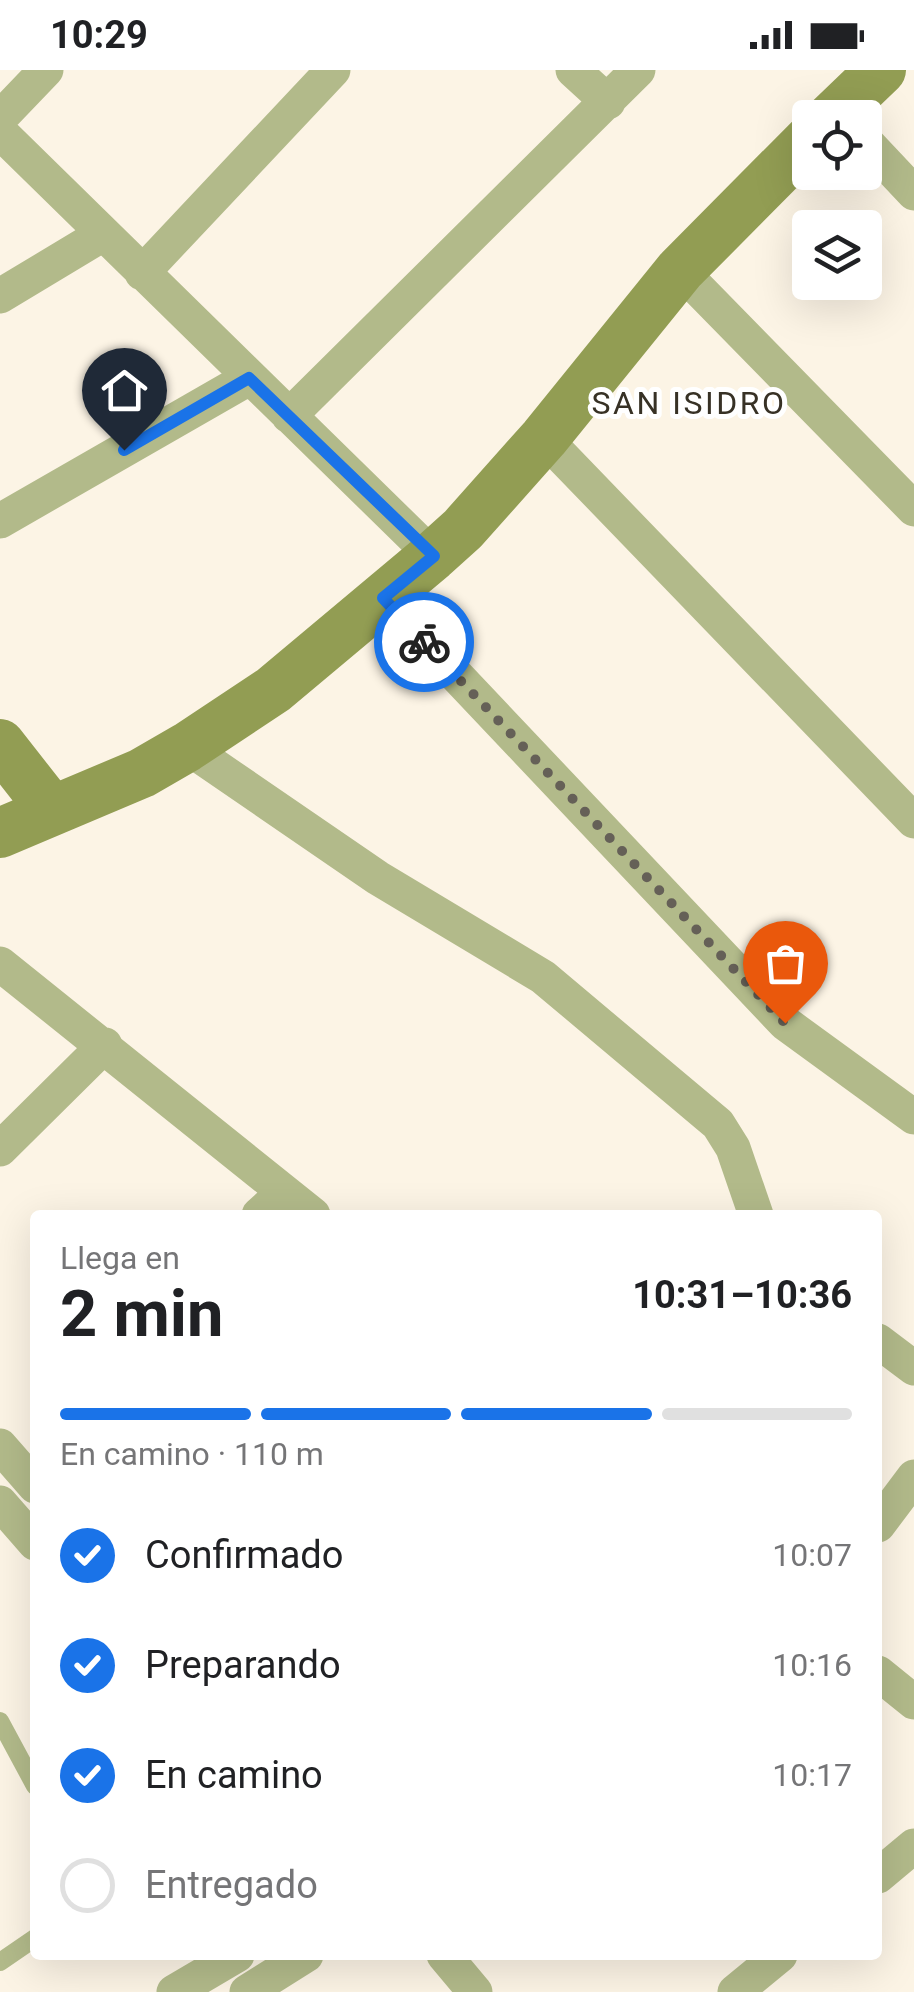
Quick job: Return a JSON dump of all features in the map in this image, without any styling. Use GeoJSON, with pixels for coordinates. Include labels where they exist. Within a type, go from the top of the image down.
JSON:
{"type":"FeatureCollection","features":[{"type":"Feature","properties":{"kind":"street"},"geometry":{"type":"LineString","coordinates":[[0,118],[46,70]]}},
{"type":"Feature","properties":{"kind":"street"},"geometry":{"type":"LineString","coordinates":[[142,273],[333,70]]}},
{"type":"Feature","properties":{"kind":"street"},"geometry":{"type":"LineString","coordinates":[[574,70],[608,102]]}},
{"type":"Feature","properties":{"kind":"street"},"geometry":{"type":"LineString","coordinates":[[288,416],[638,70]]}},
{"type":"Feature","properties":{"kind":"street"},"geometry":{"type":"LineString","coordinates":[[0,132],[434,556]]}},
{"type":"Feature","properties":{"kind":"street"},"geometry":{"type":"LineString","coordinates":[[882,151],[914,193]]}},
{"type":"Feature","properties":{"kind":"street"},"geometry":{"type":"LineString","coordinates":[[0,833],[142,773],[187,748],[273,690],[434,556],[544,438],[680,270],[792,161]]}},
{"type":"Feature","properties":{"kind":"street"},"geometry":{"type":"LineString","coordinates":[[0,296],[103,234]]}},
{"type":"Feature","properties":{"kind":"street"},"geometry":{"type":"LineString","coordinates":[[680,270],[914,509]]}},
{"type":"Feature","properties":{"kind":"street"},"geometry":{"type":"LineString","coordinates":[[0,521],[249,378]]}},
{"type":"Feature","properties":{"kind":"street"},"geometry":{"type":"LineString","coordinates":[[544,438],[914,822]]}},
{"type":"Feature","properties":{"kind":"street"},"geometry":{"type":"LineString","coordinates":[[383,598],[785,1023],[914,1117]]}},
{"type":"Feature","properties":{"kind":"street"},"geometry":{"type":"LineString","coordinates":[[0,744],[52,809]]}},
{"type":"Feature","properties":{"kind":"street"},"geometry":{"type":"LineString","coordinates":[[187,748],[378,878],[543,977],[599,1022],[718,1124],[733,1148],[754,1210]]}},
{"type":"Feature","properties":{"kind":"street"},"geometry":{"type":"LineString","coordinates":[[0,964],[105,1045],[272,1203]]}},
{"type":"Feature","properties":{"kind":"street"},"geometry":{"type":"LineString","coordinates":[[0,1148],[105,1045]]}},
{"type":"Feature","properties":{"kind":"street"},"geometry":{"type":"LineString","coordinates":[[882,1343],[914,1368]]}},
{"type":"Feature","properties":{"kind":"street"},"geometry":{"type":"LineString","coordinates":[[0,1446],[30,1480]]}},
{"type":"Feature","properties":{"kind":"street"},"geometry":{"type":"LineString","coordinates":[[882,1521],[914,1477]]}},
{"type":"Feature","properties":{"kind":"street"},"geometry":{"type":"LineString","coordinates":[[0,1503],[30,1537]]}},
{"type":"Feature","properties":{"kind":"street"},"geometry":{"type":"LineString","coordinates":[[882,1676],[914,1702]]}},
{"type":"Feature","properties":{"kind":"street"},"geometry":{"type":"LineString","coordinates":[[882,1873],[914,1846]]}},
{"type":"Feature","properties":{"kind":"street"},"geometry":{"type":"LineString","coordinates":[[174,1992],[228,1960]]}},
{"type":"Feature","properties":{"kind":"street"},"geometry":{"type":"LineString","coordinates":[[247,1992],[298,1960]]}},
{"type":"Feature","properties":{"kind":"street"},"geometry":{"type":"LineString","coordinates":[[448,1960],[474,1992]]}},
{"type":"Feature","properties":{"kind":"street"},"geometry":{"type":"LineString","coordinates":[[735,1992],[774,1960]]}},
{"type":"Feature","properties":{"kind":"lane"},"geometry":{"type":"LineString","coordinates":[[0,1722],[30,1777]]}},
{"type":"Feature","properties":{"kind":"lane"},"geometry":{"type":"LineString","coordinates":[[0,1962],[30,1941]]}},
{"type":"Feature","properties":{"kind":"way so far"},"geometry":{"type":"LineString","coordinates":[[424,642],[785,1023]]}},
{"type":"Feature","properties":{"kind":"district","name":"SAN ISIDRO"},"geometry":{"type":"Point","coordinates":[689,403]}},
{"type":"Feature","properties":{"kind":"route"},"geometry":{"type":"LineString","coordinates":[[124,450],[249,378],[434,556],[383,598],[424,642]]}}]}
